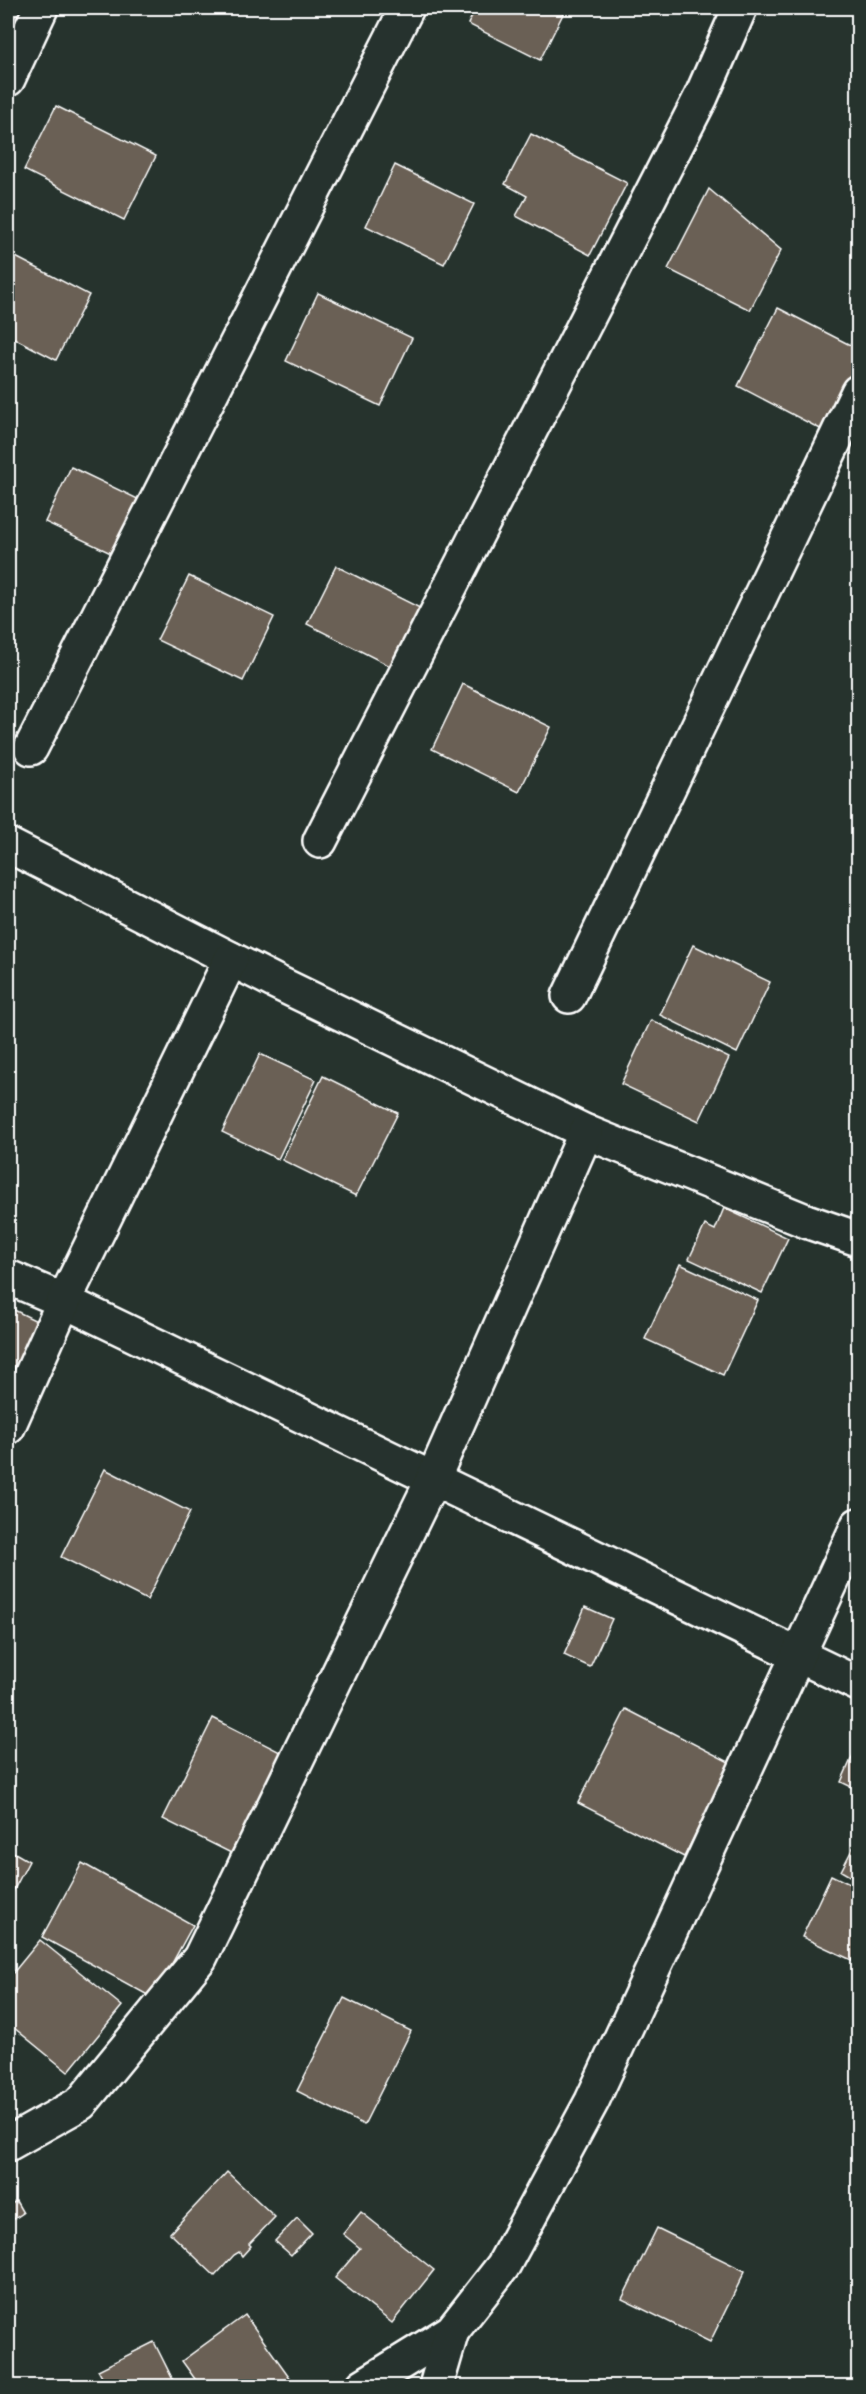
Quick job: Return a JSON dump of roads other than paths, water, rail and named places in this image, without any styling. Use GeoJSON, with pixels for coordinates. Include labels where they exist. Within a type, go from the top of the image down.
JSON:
{"type":"FeatureCollection","features":[{"type":"Feature","properties":{"kind":"street"},"geometry":{"type":"LineString","coordinates":[[8,79],[41,8]]}},
{"type":"Feature","properties":{"kind":"street"},"geometry":{"type":"LineString","coordinates":[[31,748],[407,8]]}},
{"type":"Feature","properties":{"kind":"street"},"geometry":{"type":"LineString","coordinates":[[320,841],[701,97],[740,8]]}},
{"type":"Feature","properties":{"kind":"street"},"geometry":{"type":"LineString","coordinates":[[569,996],[858,392]]}},
{"type":"Feature","properties":{"kind":"street"},"geometry":{"type":"LineString","coordinates":[[8,846],[231,959],[586,1132],[806,1221],[858,1239]]}},
{"type":"Feature","properties":{"kind":"street"},"geometry":{"type":"LineString","coordinates":[[8,1427],[64,1301],[231,959]]}},
{"type":"Feature","properties":{"kind":"street"},"geometry":{"type":"LineString","coordinates":[[8,2144],[81,2103],[200,1958],[433,1479],[586,1132]]}},
{"type":"Feature","properties":{"kind":"street"},"geometry":{"type":"LineString","coordinates":[[8,1277],[64,1301],[858,1684]]}},
{"type":"Feature","properties":{"kind":"street"},"geometry":{"type":"LineString","coordinates":[[363,2386],[452,2331],[502,2266],[592,2101],[858,1525]]}},
{"type":"Feature","properties":{"kind":"street"},"geometry":{"type":"LineString","coordinates":[[436,2386],[452,2331]]}}]}
